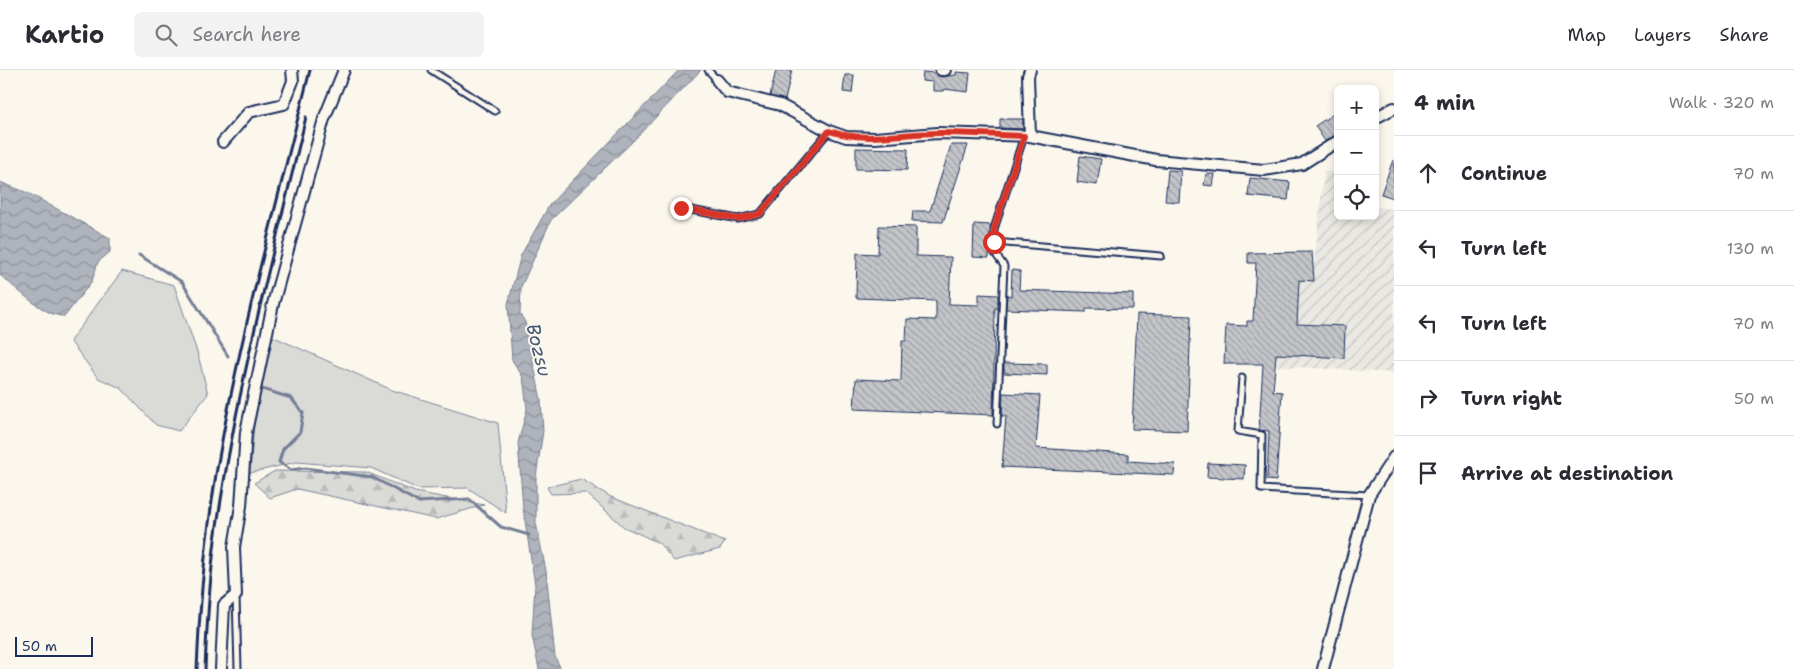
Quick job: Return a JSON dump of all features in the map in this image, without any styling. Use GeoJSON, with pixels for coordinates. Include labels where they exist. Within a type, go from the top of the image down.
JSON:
{"type":"FeatureCollection","features":[{"type":"Feature","properties":{"kind":"street"},"geometry":{"type":"LineString","coordinates":[[224,142],[249,112],[284,104],[293,81],[292,70]]}},
{"type":"Feature","properties":{"kind":"street"},"geometry":{"type":"LineString","coordinates":[[221,669],[224,605],[236,595],[234,547],[241,506],[246,432],[273,304],[324,119],[344,70]]}},
{"type":"Feature","properties":{"kind":"street"},"geometry":{"type":"LineString","coordinates":[[1027,136],[1028,76],[1030,70]]}},
{"type":"Feature","properties":{"kind":"street"},"geometry":{"type":"LineString","coordinates":[[717,80],[727,92],[780,106],[829,131],[846,137],[875,138],[938,133],[1027,136],[1156,160],[1264,170],[1302,164],[1334,144]]}},
{"type":"Feature","properties":{"kind":"street"},"geometry":{"type":"LineString","coordinates":[[1379,116],[1394,108]]}},
{"type":"Feature","properties":{"kind":"street"},"geometry":{"type":"LineString","coordinates":[[1323,669],[1369,495],[1394,457]]}},
{"type":"Feature","properties":{"kind":"lane"},"geometry":{"type":"LineString","coordinates":[[431,70],[495,111]]}},
{"type":"Feature","properties":{"kind":"lane"},"geometry":{"type":"LineString","coordinates":[[708,70],[717,80]]}},
{"type":"Feature","properties":{"kind":"lane"},"geometry":{"type":"LineString","coordinates":[[681,208],[738,219],[760,214],[829,131]]}},
{"type":"Feature","properties":{"kind":"lane"},"geometry":{"type":"LineString","coordinates":[[997,424],[1004,266],[994,252],[994,229],[1027,136]]}},
{"type":"Feature","properties":{"kind":"lane"},"geometry":{"type":"LineString","coordinates":[[994,242],[1161,256]]}},
{"type":"Feature","properties":{"kind":"lane"},"geometry":{"type":"LineString","coordinates":[[1242,378],[1238,431],[1262,435],[1261,490],[1369,495]]}},
{"type":"Feature","properties":{"kind":"lane"},"geometry":{"type":"LineString","coordinates":[[236,595],[238,669]]}},
{"type":"Feature","properties":{"kind":"shaded area"},"geometry":{"type":"Polygon","coordinates":[[[1324,171],[1334,172],[1334,220],[1379,220],[1379,207],[1394,209],[1394,373],[1266,365],[1271,264],[1314,263],[1324,171]]]}},
{"type":"Feature","properties":{"kind":"green space"},"geometry":{"type":"Polygon","coordinates":[[[122,271],[174,285],[198,355],[208,394],[179,431],[156,425],[121,388],[98,378],[70,341],[122,271]]]}},
{"type":"Feature","properties":{"kind":"green space"},"geometry":{"type":"Polygon","coordinates":[[[272,336],[392,390],[498,423],[506,513],[468,488],[418,489],[371,468],[296,462],[250,473],[254,424],[272,336]]]}},
{"type":"Feature","properties":{"kind":"green space"},"geometry":{"type":"Polygon","coordinates":[[[275,471],[366,472],[415,492],[484,505],[436,519],[297,489],[270,498],[254,483],[275,471]]]}},
{"type":"Feature","properties":{"kind":"green space"},"geometry":{"type":"Polygon","coordinates":[[[581,479],[611,497],[725,542],[720,549],[674,561],[659,543],[624,527],[586,493],[551,494],[547,487],[581,479]]]}},
{"type":"Feature","properties":{"kind":"water","name":"Bozsu"},"geometry":{"type":"Polygon","coordinates":[[[679,70],[701,70],[632,142],[551,220],[521,287],[520,314],[525,322],[541,400],[543,431],[536,477],[536,523],[546,571],[555,657],[561,669],[539,669],[532,635],[535,585],[523,508],[518,443],[527,409],[523,377],[512,360],[508,304],[521,255],[550,204],[679,70]]]}},
{"type":"Feature","properties":{"kind":"water"},"geometry":{"type":"Polygon","coordinates":[[[0,182],[28,193],[110,238],[110,252],[98,262],[92,281],[65,316],[57,315],[40,307],[0,275],[0,182]]]}},
{"type":"Feature","properties":{"kind":"building"},"geometry":{"type":"Polygon","coordinates":[[[776,70],[792,70],[785,100],[770,96],[776,70]]]}},
{"type":"Feature","properties":{"kind":"building"},"geometry":{"type":"Polygon","coordinates":[[[923,72],[935,73],[941,77],[956,75],[956,72],[970,73],[968,92],[944,89],[944,91],[933,91],[933,82],[922,81],[923,72]]]}},
{"type":"Feature","properties":{"kind":"building"},"geometry":{"type":"Polygon","coordinates":[[[845,75],[854,75],[852,93],[843,92],[845,75]]]}},
{"type":"Feature","properties":{"kind":"building"},"geometry":{"type":"Polygon","coordinates":[[[1334,114],[1334,136],[1325,141],[1315,126],[1334,114]]]}},
{"type":"Feature","properties":{"kind":"building"},"geometry":{"type":"Polygon","coordinates":[[[1000,119],[1023,119],[1023,129],[1000,128],[1000,119]]]}},
{"type":"Feature","properties":{"kind":"building"},"geometry":{"type":"Polygon","coordinates":[[[951,145],[968,145],[943,222],[912,221],[913,211],[930,211],[951,145]]]}},
{"type":"Feature","properties":{"kind":"building"},"geometry":{"type":"Polygon","coordinates":[[[856,148],[908,149],[907,170],[856,169],[856,148]]]}},
{"type":"Feature","properties":{"kind":"building"},"geometry":{"type":"Polygon","coordinates":[[[1080,156],[1101,159],[1097,185],[1077,182],[1080,156]]]}},
{"type":"Feature","properties":{"kind":"building"},"geometry":{"type":"Polygon","coordinates":[[[1394,161],[1394,198],[1381,194],[1394,161]]]}},
{"type":"Feature","properties":{"kind":"building"},"geometry":{"type":"Polygon","coordinates":[[[1168,170],[1181,171],[1179,202],[1165,201],[1168,170]]]}},
{"type":"Feature","properties":{"kind":"building"},"geometry":{"type":"Polygon","coordinates":[[[1206,174],[1215,174],[1213,186],[1204,185],[1206,174]]]}},
{"type":"Feature","properties":{"kind":"building"},"geometry":{"type":"Polygon","coordinates":[[[1250,178],[1290,182],[1288,200],[1248,196],[1250,178]]]}},
{"type":"Feature","properties":{"kind":"building"},"geometry":{"type":"Polygon","coordinates":[[[974,224],[991,225],[989,258],[973,257],[974,224]]]}},
{"type":"Feature","properties":{"kind":"building"},"geometry":{"type":"Polygon","coordinates":[[[879,226],[916,227],[916,256],[951,257],[949,304],[979,305],[979,294],[998,295],[998,308],[995,308],[993,415],[854,409],[856,379],[901,381],[902,341],[906,341],[907,319],[936,320],[936,301],[856,298],[857,253],[878,254],[879,226]]]}},
{"type":"Feature","properties":{"kind":"building"},"geometry":{"type":"Polygon","coordinates":[[[1312,252],[1314,281],[1299,280],[1297,324],[1345,326],[1344,358],[1276,354],[1273,391],[1282,392],[1276,481],[1267,480],[1269,431],[1259,430],[1263,364],[1224,364],[1226,325],[1247,326],[1247,321],[1253,321],[1256,263],[1248,263],[1248,253],[1312,252]]]}},
{"type":"Feature","properties":{"kind":"building"},"geometry":{"type":"Polygon","coordinates":[[[1012,270],[1020,271],[1019,290],[1133,294],[1133,309],[1086,308],[1086,312],[1006,309],[1007,295],[1011,296],[1012,270]]]}},
{"type":"Feature","properties":{"kind":"building"},"geometry":{"type":"Polygon","coordinates":[[[1137,314],[1191,316],[1187,431],[1132,429],[1137,314]]]}},
{"type":"Feature","properties":{"kind":"building"},"geometry":{"type":"Polygon","coordinates":[[[1004,363],[1047,364],[1047,375],[1004,373],[1004,363]]]}},
{"type":"Feature","properties":{"kind":"building"},"geometry":{"type":"Polygon","coordinates":[[[1003,393],[1040,395],[1036,448],[1128,454],[1128,461],[1175,464],[1174,475],[1002,467],[1006,416],[1002,416],[1003,393]]]}},
{"type":"Feature","properties":{"kind":"building"},"geometry":{"type":"Polygon","coordinates":[[[1208,463],[1245,465],[1244,479],[1207,477],[1208,463]]]}},
{"type":"Feature","properties":{"kind":"waterway"},"geometry":{"type":"LineString","coordinates":[[139,255],[182,282],[228,356]]}},
{"type":"Feature","properties":{"kind":"waterway"},"geometry":{"type":"LineString","coordinates":[[262,389],[291,398],[303,413],[300,432],[283,449],[279,462],[291,470],[305,468],[372,477],[418,502],[469,499],[501,527],[529,535]]}},
{"type":"Feature","properties":{"kind":"railway"},"geometry":{"type":"LineString","coordinates":[[197,669],[200,610],[206,552],[213,493],[223,435],[253,298],[310,70]]}},
{"type":"Feature","properties":{"kind":"railway"},"geometry":{"type":"LineString","coordinates":[[205,669],[212,561],[225,474],[245,372],[306,117]]}},
{"type":"Feature","properties":{"kind":"route"},"geometry":{"type":"LineString","coordinates":[[681,208],[738,219],[760,214],[829,131],[846,137],[875,138],[938,133],[1024,136],[994,229],[994,242]]}}]}
